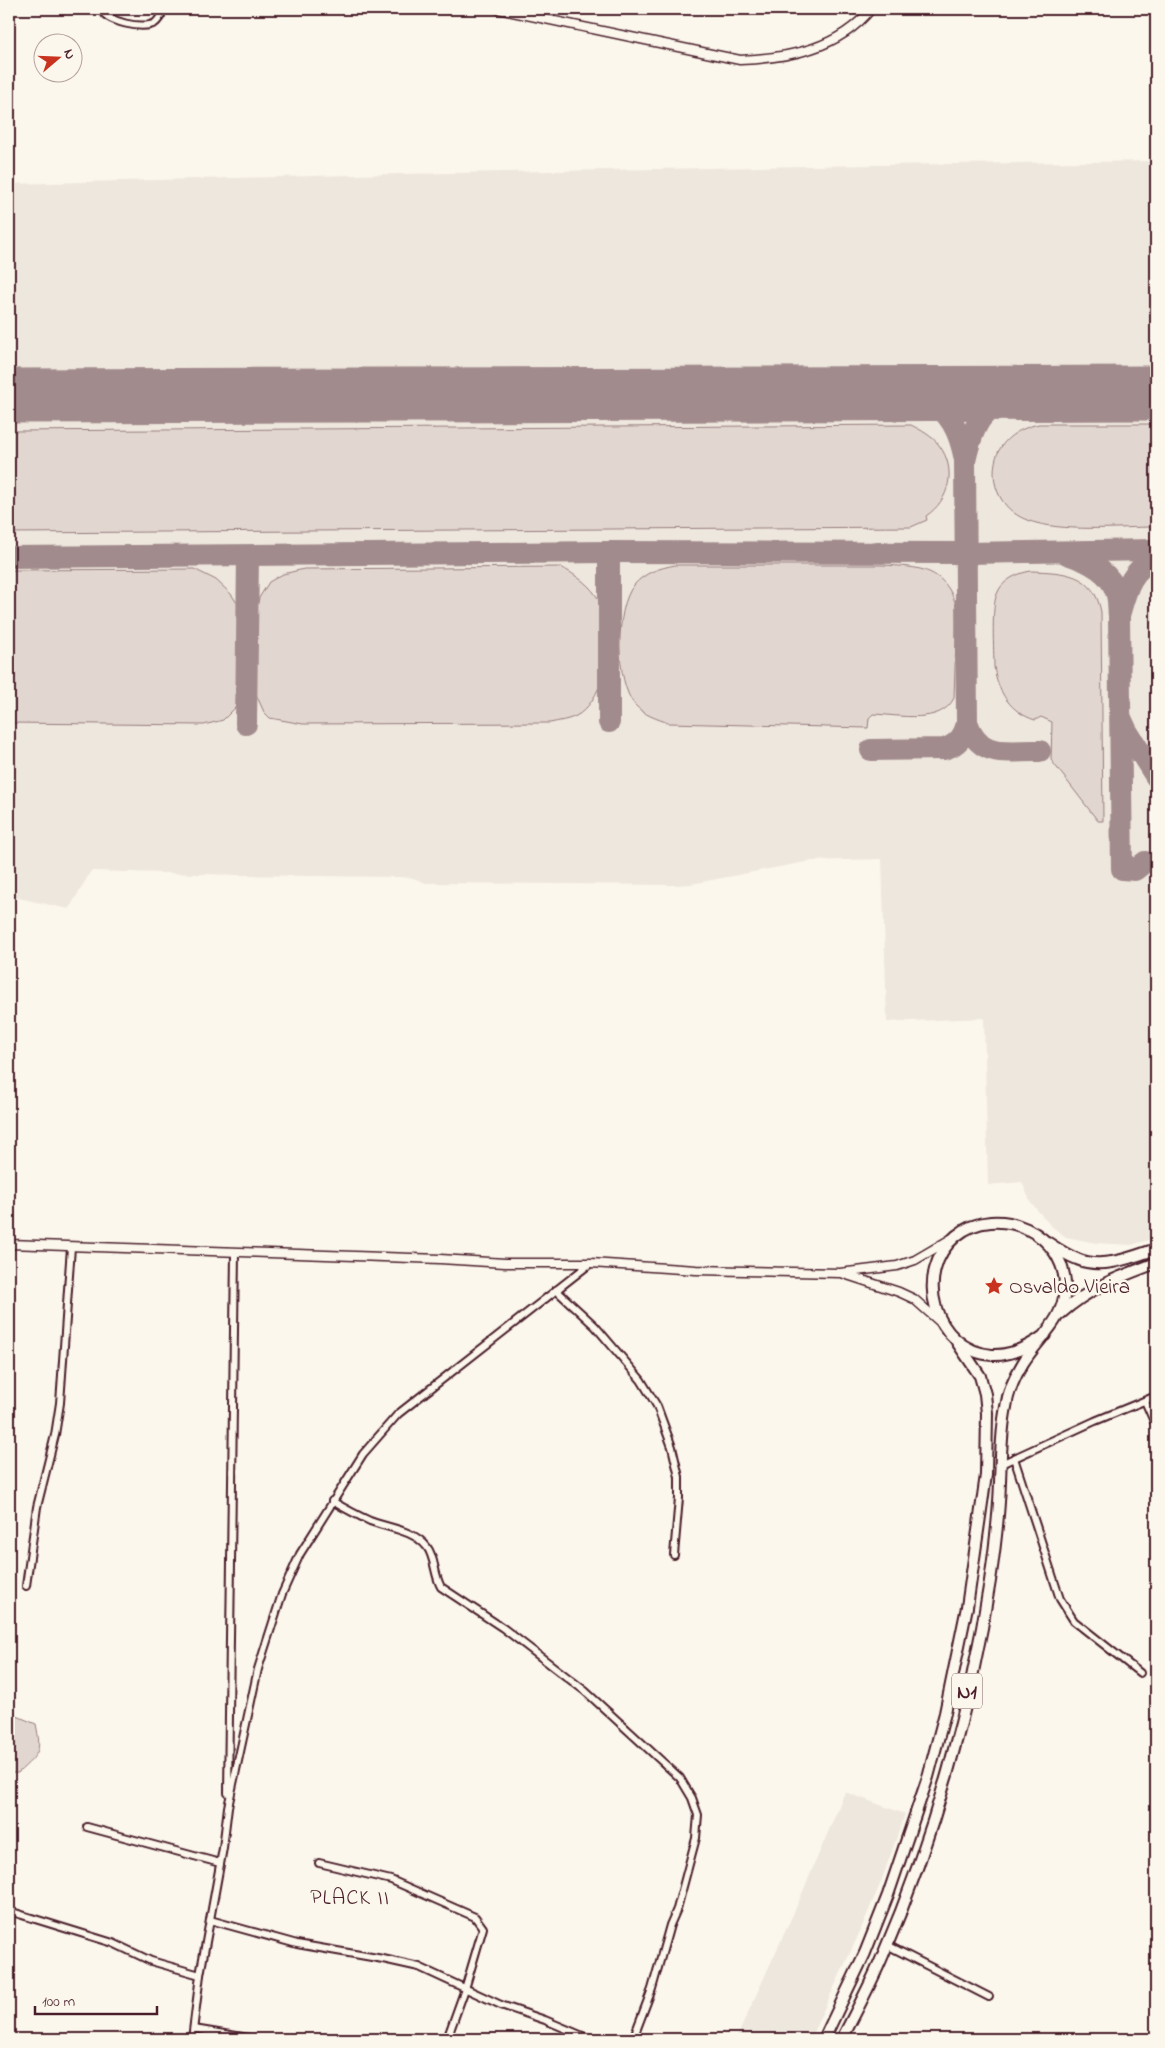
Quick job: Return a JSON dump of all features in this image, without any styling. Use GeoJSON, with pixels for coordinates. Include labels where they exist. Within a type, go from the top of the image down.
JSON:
{"type":"FeatureCollection","features":[{"type":"Feature","properties":{"kind":"main road"},"geometry":{"type":"LineString","coordinates":[[1060,1314],[1065,1287],[1063,1273],[1058,1260],[1039,1235],[1023,1226],[1011,1222],[995,1221],[968,1228],[954,1237],[941,1254],[936,1265],[932,1287],[933,1302],[943,1325],[952,1336],[966,1346],[991,1355],[1028,1348],[1046,1335],[1060,1314],[1078,1297],[1094,1288],[1156,1262]]}},
{"type":"Feature","properties":{"kind":"main road"},"geometry":{"type":"LineString","coordinates":[[1046,1242],[1078,1260],[1092,1263],[1119,1260],[1156,1249]]}},
{"type":"Feature","properties":{"kind":"main road","name":"N1"},"geometry":{"type":"LineString","coordinates":[[842,2039],[887,1945],[937,1808],[980,1638],[996,1536],[1006,1405],[1023,1362],[1046,1335]]}},
{"type":"Feature","properties":{"kind":"main road","name":"N1"},"geometry":{"type":"LineString","coordinates":[[824,2039],[865,1953],[888,1894],[928,1777],[946,1713],[967,1607],[986,1475],[987,1412],[986,1394],[980,1376],[952,1336]]}},
{"type":"Feature","properties":{"kind":"street"},"geometry":{"type":"LineString","coordinates":[[101,9],[102,13],[117,22],[140,25],[155,23],[161,16],[160,9]]}},
{"type":"Feature","properties":{"kind":"street"},"geometry":{"type":"LineString","coordinates":[[498,9],[740,60],[773,58],[796,54],[823,45],[846,32],[871,9]]}},
{"type":"Feature","properties":{"kind":"street"},"geometry":{"type":"LineString","coordinates":[[9,1244],[235,1253],[440,1258],[505,1264],[591,1263],[696,1270],[840,1273],[897,1266],[915,1260],[954,1237]]}},
{"type":"Feature","properties":{"kind":"street"},"geometry":{"type":"LineString","coordinates":[[26,1586],[37,1507],[58,1419],[72,1247]]}},
{"type":"Feature","properties":{"kind":"street"},"geometry":{"type":"LineString","coordinates":[[228,1807],[235,1253]]}},
{"type":"Feature","properties":{"kind":"street"},"geometry":{"type":"LineString","coordinates":[[192,2039],[200,1975],[228,1807],[258,1669],[282,1594],[300,1554],[363,1454],[398,1414],[591,1263]]}},
{"type":"Feature","properties":{"kind":"street"},"geometry":{"type":"LineString","coordinates":[[840,1273],[900,1292],[914,1299],[943,1325]]}},
{"type":"Feature","properties":{"kind":"street"},"geometry":{"type":"LineString","coordinates":[[556,1290],[595,1326],[641,1380],[657,1406],[672,1447],[679,1477],[674,1554]]}},
{"type":"Feature","properties":{"kind":"street"},"geometry":{"type":"LineString","coordinates":[[1001,1464],[1095,1421],[1156,1396]]}},
{"type":"Feature","properties":{"kind":"street"},"geometry":{"type":"LineString","coordinates":[[1145,1401],[1156,1426]]}},
{"type":"Feature","properties":{"kind":"street"},"geometry":{"type":"LineString","coordinates":[[1014,1458],[1060,1599],[1074,1621],[1140,1673]]}},
{"type":"Feature","properties":{"kind":"street"},"geometry":{"type":"LineString","coordinates":[[332,1501],[370,1521],[410,1534],[426,1546],[441,1587],[503,1628],[585,1690],[680,1778],[692,1798],[698,1814],[696,1838],[677,1909],[670,1925],[652,1989],[632,2039]]}},
{"type":"Feature","properties":{"kind":"street"},"geometry":{"type":"LineString","coordinates":[[87,1827],[220,1863]]}},
{"type":"Feature","properties":{"kind":"street"},"geometry":{"type":"LineString","coordinates":[[319,1862],[391,1880],[475,1917],[482,1928],[465,1989],[447,2039]]}},
{"type":"Feature","properties":{"kind":"street"},"geometry":{"type":"LineString","coordinates":[[9,1911],[113,1943],[151,1961],[200,1975]]}},
{"type":"Feature","properties":{"kind":"street"},"geometry":{"type":"LineString","coordinates":[[210,1920],[297,1944],[419,1967],[501,2006],[545,2020],[590,2039]]}},
{"type":"Feature","properties":{"kind":"street"},"geometry":{"type":"LineString","coordinates":[[887,1945],[989,1996]]}},
{"type":"Feature","properties":{"kind":"street"},"geometry":{"type":"LineString","coordinates":[[194,2029],[255,2039]]}},
{"type":"Feature","properties":{"kind":"shaded area"},"geometry":{"type":"Polygon","coordinates":[[[1156,161],[1156,1238],[1131,1245],[1096,1243],[1066,1237],[1051,1226],[1030,1201],[1022,1182],[988,1185],[984,1018],[887,1022],[882,859],[811,861],[691,884],[675,885],[426,883],[413,878],[398,877],[91,871],[69,909],[9,896],[9,184],[351,175],[1156,161]]]}},
{"type":"Feature","properties":{"kind":"shaded area"},"geometry":{"type":"Polygon","coordinates":[[[1039,424],[1156,424],[1156,527],[1056,527],[1027,520],[1010,510],[999,495],[996,486],[994,468],[996,458],[1003,445],[1013,435],[1025,428],[1039,424]]]}},
{"type":"Feature","properties":{"kind":"shaded area"},"geometry":{"type":"Polygon","coordinates":[[[911,425],[930,436],[939,445],[945,454],[949,474],[948,484],[941,502],[926,516],[927,520],[911,527],[9,533],[9,431],[911,425]]]}},
{"type":"Feature","properties":{"kind":"shaded area"},"geometry":{"type":"Polygon","coordinates":[[[675,565],[882,565],[908,567],[929,572],[945,584],[952,594],[957,608],[954,698],[940,712],[930,715],[873,714],[869,718],[868,728],[669,723],[651,716],[635,705],[628,694],[624,680],[620,645],[623,610],[628,596],[638,581],[653,571],[675,565]]]}},
{"type":"Feature","properties":{"kind":"shaded area"},"geometry":{"type":"Polygon","coordinates":[[[561,567],[588,586],[600,602],[604,628],[604,652],[600,684],[589,705],[573,717],[550,723],[303,724],[270,718],[264,712],[254,690],[256,612],[259,598],[269,582],[283,574],[304,569],[561,567]]]}},
{"type":"Feature","properties":{"kind":"shaded area"},"geometry":{"type":"Polygon","coordinates":[[[194,569],[216,580],[231,594],[241,609],[241,691],[235,708],[223,720],[204,725],[9,723],[9,570],[194,569]]]}},
{"type":"Feature","properties":{"kind":"shaded area"},"geometry":{"type":"Polygon","coordinates":[[[1031,571],[1055,572],[1076,577],[1092,589],[1101,612],[1103,821],[1098,821],[1051,760],[1052,722],[1041,717],[1035,720],[1019,712],[1002,693],[996,676],[993,629],[997,594],[999,589],[1011,578],[1031,571]]]}},
{"type":"Feature","properties":{"kind":"shaded area"},"geometry":{"type":"Polygon","coordinates":[[[9,1680],[14,1694],[10,1713],[36,1724],[39,1741],[35,1756],[18,1773],[9,1773],[9,1680]]]}},
{"type":"Feature","properties":{"kind":"shaded area"},"geometry":{"type":"Polygon","coordinates":[[[845,1792],[905,1814],[881,1882],[857,1938],[810,2039],[736,2039],[795,1910],[845,1792]]]}},
{"type":"Feature","properties":{"kind":"taxiway"},"geometry":{"type":"LineString","coordinates":[[871,750],[944,749],[957,742],[965,731],[967,722],[965,461],[973,433],[984,415],[1001,403],[1027,393]]}},
{"type":"Feature","properties":{"kind":"taxiway"},"geometry":{"type":"LineString","coordinates":[[887,394],[924,400],[937,406],[954,426],[965,460]]}},
{"type":"Feature","properties":{"kind":"taxiway"},"geometry":{"type":"LineString","coordinates":[[9,557],[609,552],[967,553],[1156,550]]}},
{"type":"Feature","properties":{"kind":"taxiway"},"geometry":{"type":"LineString","coordinates":[[609,552],[609,722]]}},
{"type":"Feature","properties":{"kind":"taxiway"},"geometry":{"type":"LineString","coordinates":[[1067,554],[1089,563],[1103,572],[1113,585],[1117,595],[1119,616],[1122,869],[1135,870],[1145,862]]}},
{"type":"Feature","properties":{"kind":"taxiway"},"geometry":{"type":"LineString","coordinates":[[246,724],[248,556]]}},
{"type":"Feature","properties":{"kind":"taxiway"},"geometry":{"type":"LineString","coordinates":[[1120,612],[1131,580],[1141,568],[1156,557]]}},
{"type":"Feature","properties":{"kind":"taxiway"},"geometry":{"type":"LineString","coordinates":[[1121,718],[1156,777]]}},
{"type":"Feature","properties":{"kind":"taxiway"},"geometry":{"type":"LineString","coordinates":[[967,722],[979,742],[987,748],[1006,751],[1040,751]]}},
{"type":"Feature","properties":{"kind":"runway"},"geometry":{"type":"LineString","coordinates":[[9,396],[1156,393]]}},
{"type":"Feature","properties":{"kind":"place","name":"Osvaldo Vieira"},"geometry":{"type":"Point","coordinates":[994,1286]}},
{"type":"Feature","properties":{"kind":"district","name":"PLACK II"},"geometry":{"type":"Point","coordinates":[350,1896]}}]}
